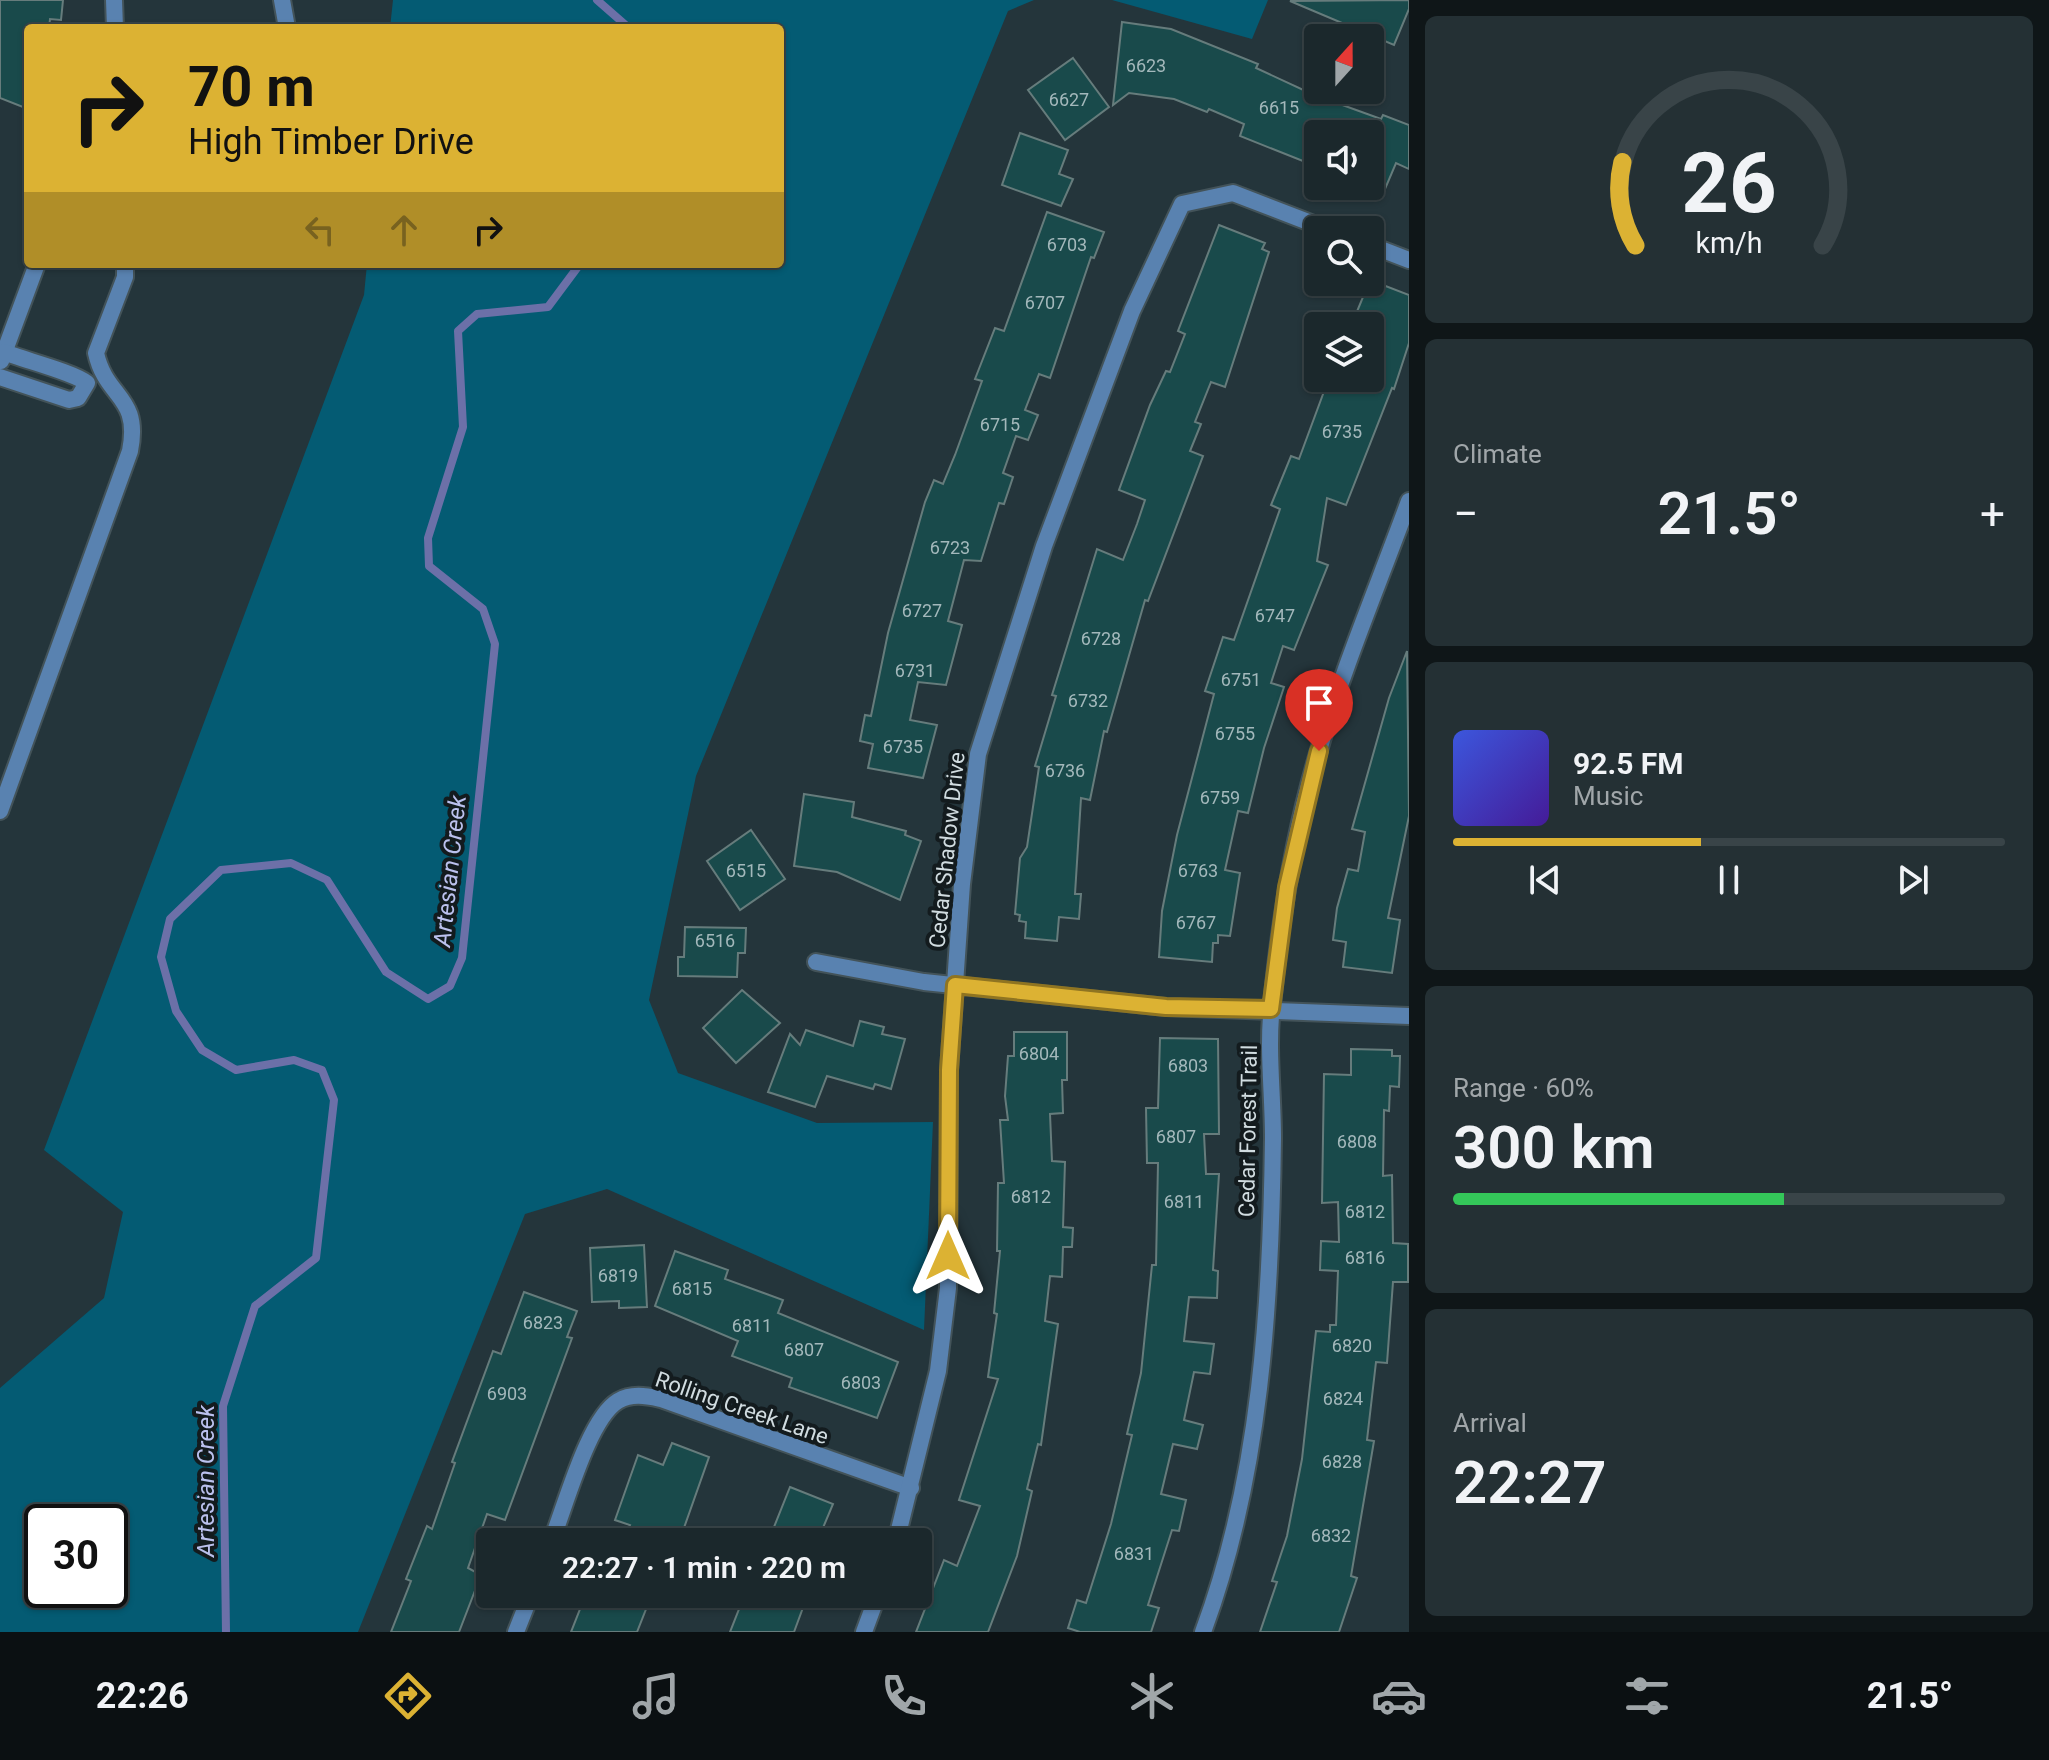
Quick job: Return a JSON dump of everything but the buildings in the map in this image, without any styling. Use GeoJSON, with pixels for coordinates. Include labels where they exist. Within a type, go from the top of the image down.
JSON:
{"type":"FeatureCollection","features":[{"type":"Feature","properties":{"kind":"street"},"geometry":{"type":"LineString","coordinates":[[114,0],[115,24]]}},
{"type":"Feature","properties":{"kind":"street"},"geometry":{"type":"LineString","coordinates":[[282,0],[286,24]]}},
{"type":"Feature","properties":{"kind":"street","name":"Cedar Shadow Drive"},"geometry":{"type":"LineString","coordinates":[[900,1528],[938,1371],[948,1288],[949,1070],[962,884],[978,754],[1044,546],[1132,311],[1182,204],[1233,193],[1304,220]]}},
{"type":"Feature","properties":{"kind":"street"},"geometry":{"type":"LineString","coordinates":[[1384,250],[1409,260]]}},
{"type":"Feature","properties":{"kind":"street"},"geometry":{"type":"LineString","coordinates":[[36,268],[2,358],[76,374],[87,383]]}},
{"type":"Feature","properties":{"kind":"street"},"geometry":{"type":"LineString","coordinates":[[0,811],[130,451],[135,427],[129,406],[105,376],[96,353],[125,277],[125,268]]}},
{"type":"Feature","properties":{"kind":"street"},"geometry":{"type":"LineString","coordinates":[[0,377],[69,400],[78,398],[87,383],[105,376]]}},
{"type":"Feature","properties":{"kind":"street","name":"Cedar Forest Trail"},"geometry":{"type":"LineString","coordinates":[[1203,1632],[1238,1516],[1256,1409],[1266,1299],[1273,1139],[1271,1009],[1287,887],[1319,751],[1409,501]]}},
{"type":"Feature","properties":{"kind":"street"},"geometry":{"type":"LineString","coordinates":[[816,962],[874,976],[1166,1007],[1409,1016]]}},
{"type":"Feature","properties":{"kind":"street","name":"Rolling Creek Lane"},"geometry":{"type":"LineString","coordinates":[[557,1528],[600,1418],[618,1401],[638,1395],[661,1399],[911,1488]]}},
{"type":"Feature","properties":{"kind":"street"},"geometry":{"type":"LineString","coordinates":[[516,1632],[525,1608]]}},
{"type":"Feature","properties":{"kind":"street"},"geometry":{"type":"LineString","coordinates":[[864,1632],[873,1608]]}},
{"type":"Feature","properties":{"kind":"shaded area"},"geometry":{"type":"Polygon","coordinates":[[[393,0],[1034,0],[1008,11],[696,776],[649,1000],[678,1073],[817,1123],[933,1122],[924,1330],[607,1189],[525,1214],[358,1632],[0,1632],[0,1388],[104,1298],[123,1212],[44,1150],[364,295],[367,268],[784,268],[784,24],[390,24],[393,0]]]}},
{"type":"Feature","properties":{"kind":"shaded area"},"geometry":{"type":"Polygon","coordinates":[[[1112,0],[1268,0],[1252,39],[1112,0]]]}},
{"type":"Feature","properties":{"kind":"waterway","name":"Artesian Creek"},"geometry":{"type":"LineString","coordinates":[[597,0],[624,24]]}},
{"type":"Feature","properties":{"kind":"waterway","name":"Artesian Creek"},"geometry":{"type":"LineString","coordinates":[[226,1632],[223,1406],[255,1306],[316,1258],[334,1100],[322,1070],[294,1060],[236,1070],[202,1050],[176,1011],[161,957],[170,919],[221,870],[291,863],[327,880],[386,972],[428,999],[450,986],[462,958],[495,644],[483,609],[429,566],[428,538],[463,427],[458,331],[477,314],[548,307],[577,268]]}},
{"type":"Feature","properties":{"kind":"route"},"geometry":{"type":"LineString","coordinates":[[948,1256],[949,1070],[955,985],[1166,1007],[1271,1009],[1287,887],[1319,751]]}}]}
